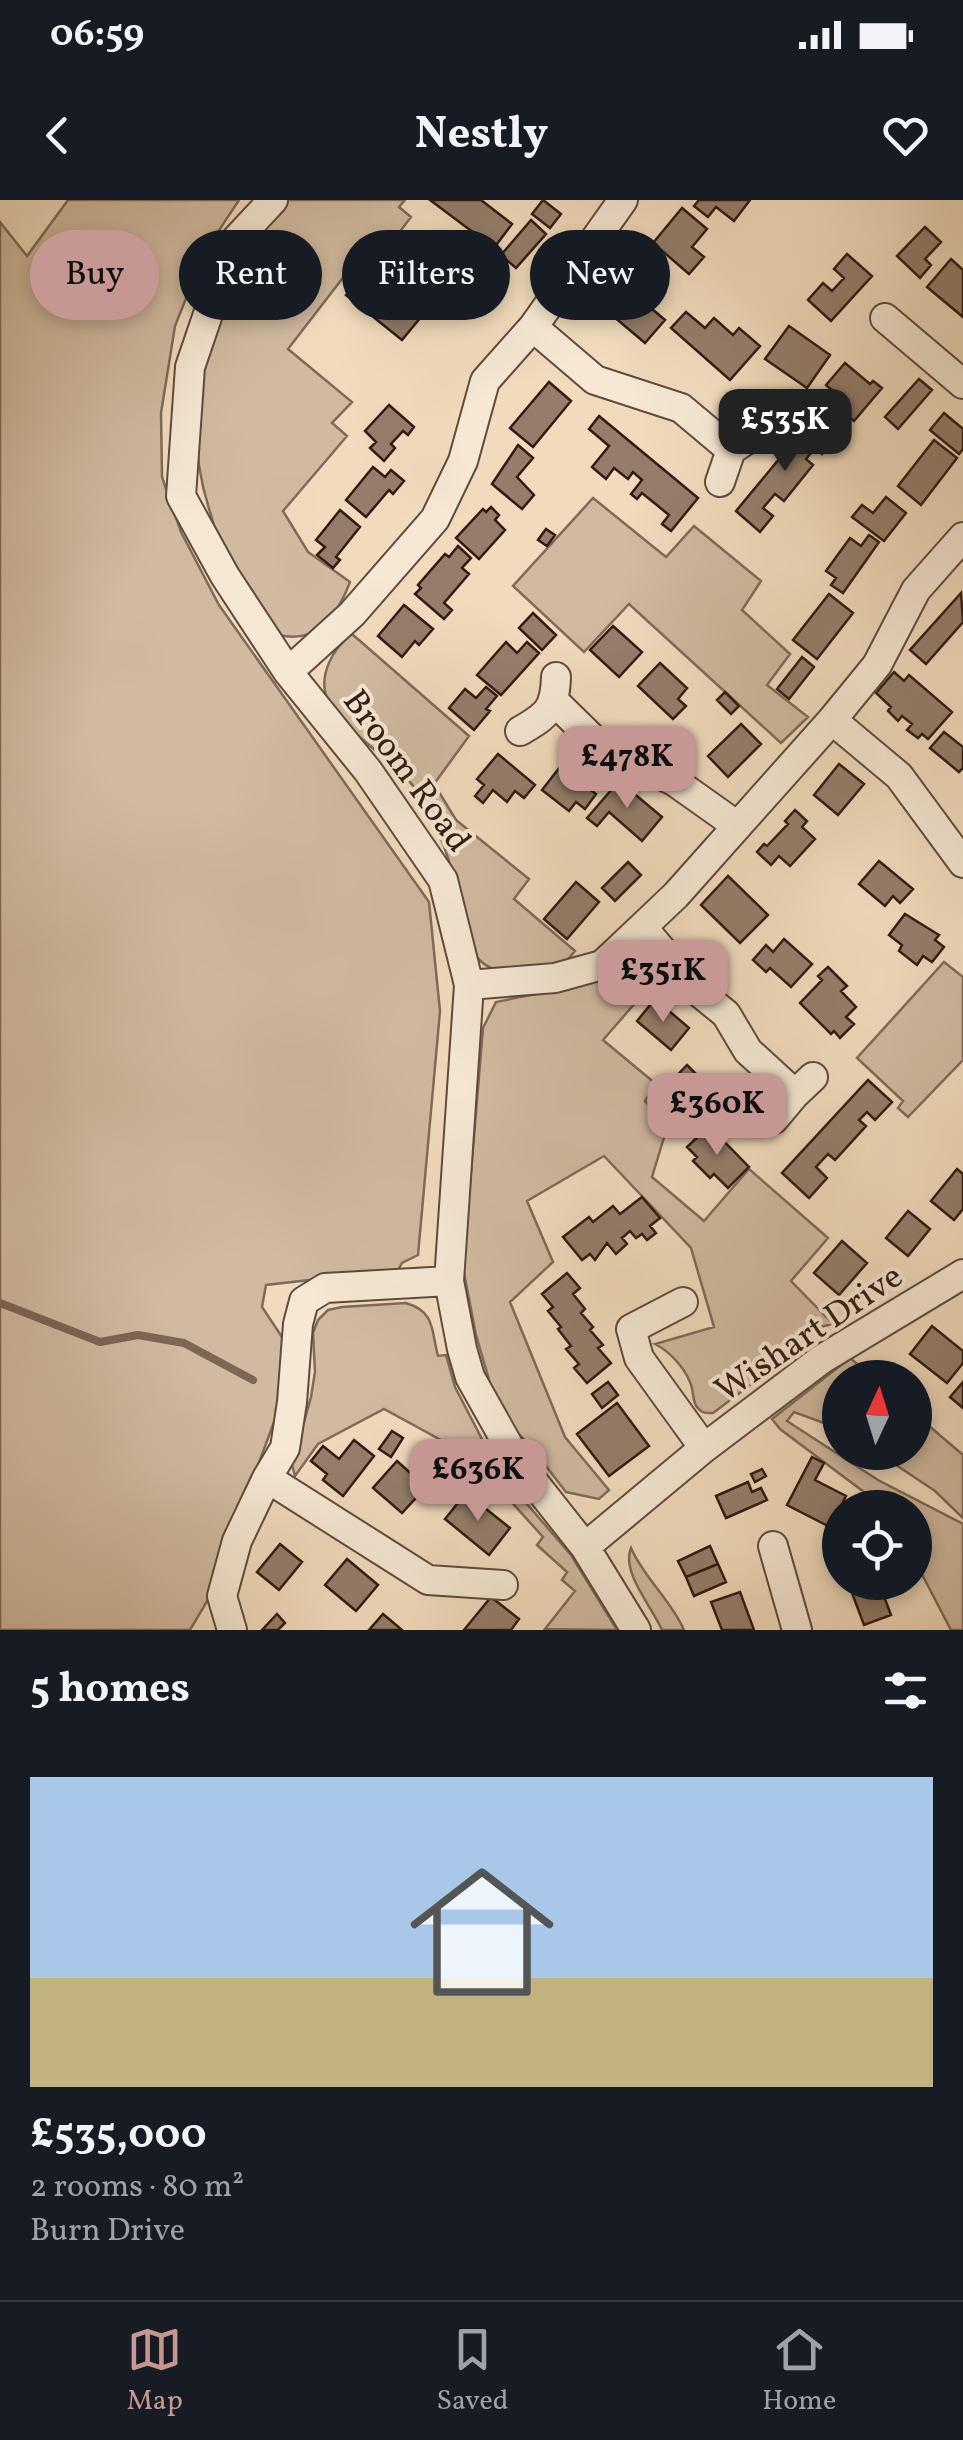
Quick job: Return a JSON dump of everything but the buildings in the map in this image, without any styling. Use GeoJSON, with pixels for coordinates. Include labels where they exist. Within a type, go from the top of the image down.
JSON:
{"type":"FeatureCollection","features":[{"type":"Feature","properties":{"kind":"street","name":"Broom Road"},"geometry":{"type":"LineString","coordinates":[[273,200],[232,244],[190,367],[181,496],[225,576],[288,672],[368,771],[443,880],[468,985],[449,1281],[470,1376],[517,1460],[584,1547],[636,1630]]}},
{"type":"Feature","properties":{"kind":"street"},"geometry":{"type":"LineString","coordinates":[[288,672],[352,614],[435,519],[463,460],[486,381],[533,328],[623,200]]}},
{"type":"Feature","properties":{"kind":"street"},"geometry":{"type":"LineString","coordinates":[[886,318],[963,384]]}},
{"type":"Feature","properties":{"kind":"street"},"geometry":{"type":"LineString","coordinates":[[533,328],[595,380],[681,408],[731,450]]}},
{"type":"Feature","properties":{"kind":"street"},"geometry":{"type":"LineString","coordinates":[[720,482],[731,450],[764,428]]}},
{"type":"Feature","properties":{"kind":"street"},"geometry":{"type":"LineString","coordinates":[[468,985],[556,978],[602,965],[643,928],[877,666],[916,590],[963,537]]}},
{"type":"Feature","properties":{"kind":"street"},"geometry":{"type":"LineString","coordinates":[[520,731],[541,719],[555,689],[600,747],[674,781],[736,824]]}},
{"type":"Feature","properties":{"kind":"street"},"geometry":{"type":"LineString","coordinates":[[832,720],[900,776],[963,863]]}},
{"type":"Feature","properties":{"kind":"street"},"geometry":{"type":"LineString","coordinates":[[643,928],[694,988],[726,1014],[748,1051],[804,1085],[774,1119]]}},
{"type":"Feature","properties":{"kind":"street"},"geometry":{"type":"LineString","coordinates":[[232,1630],[222,1596],[237,1541],[284,1448],[304,1302],[325,1288],[449,1281]]}},
{"type":"Feature","properties":{"kind":"street","name":"Wishart Drive"},"geometry":{"type":"LineString","coordinates":[[584,1547],[704,1448],[822,1360],[961,1282]]}},
{"type":"Feature","properties":{"kind":"street","name":"Wishart Drive"},"geometry":{"type":"LineString","coordinates":[[682,1302],[631,1329],[639,1358],[704,1448]]}},
{"type":"Feature","properties":{"kind":"street"},"geometry":{"type":"LineString","coordinates":[[267,1478],[428,1580],[503,1585]]}},
{"type":"Feature","properties":{"kind":"street"},"geometry":{"type":"LineString","coordinates":[[774,1546],[797,1630]]}},
{"type":"Feature","properties":{"kind":"shaded area"},"geometry":{"type":"Polygon","coordinates":[[[68,200],[239,200],[219,230],[179,230],[179,316],[161,413],[162,477],[181,532],[219,605],[429,902],[440,1011],[418,1255],[402,1263],[398,1270],[266,1285],[262,1307],[282,1337],[284,1395],[209,1598],[190,1630],[0,1630],[0,222],[27,256],[30,252],[30,320],[159,320],[159,230],[46,230],[68,200]]]}},
{"type":"Feature","properties":{"kind":"shaded area"},"geometry":{"type":"Polygon","coordinates":[[[282,200],[405,200],[399,207],[411,217],[401,230],[342,230],[342,279],[322,305],[322,230],[257,230],[282,200]]]}},
{"type":"Feature","properties":{"kind":"shaded area"},"geometry":{"type":"Polygon","coordinates":[[[212,320],[310,320],[288,349],[352,402],[332,423],[347,436],[283,511],[308,552],[350,582],[332,616],[305,635],[279,635],[224,554],[216,532],[201,474],[196,432],[204,348],[212,320]]]}},
{"type":"Feature","properties":{"kind":"shaded area"},"geometry":{"type":"Polygon","coordinates":[[[593,498],[666,557],[694,526],[761,581],[742,610],[790,654],[767,685],[808,717],[781,743],[629,604],[584,652],[513,586],[593,498]]]}},
{"type":"Feature","properties":{"kind":"shaded area"},"geometry":{"type":"Polygon","coordinates":[[[352,634],[469,736],[434,784],[456,820],[529,879],[514,899],[575,951],[563,965],[503,971],[483,963],[475,954],[450,864],[422,800],[410,782],[343,721],[328,701],[324,682],[329,663],[352,634]]]}},
{"type":"Feature","properties":{"kind":"shaded area"},"geometry":{"type":"Polygon","coordinates":[[[944,962],[963,977],[963,1060],[908,1117],[898,1108],[903,1101],[857,1058],[944,962]]]}},
{"type":"Feature","properties":{"kind":"shaded area"},"geometry":{"type":"Polygon","coordinates":[[[645,965],[663,971],[603,1040],[656,1084],[645,1101],[668,1124],[652,1177],[704,1221],[749,1169],[828,1238],[791,1281],[833,1324],[801,1331],[766,1359],[753,1383],[713,1413],[702,1412],[695,1405],[684,1371],[655,1344],[714,1327],[691,1248],[604,1156],[527,1201],[553,1262],[510,1302],[565,1437],[609,1490],[599,1499],[566,1492],[513,1429],[492,1390],[476,1335],[463,1268],[483,1028],[496,1002],[591,983],[645,965]]]}},
{"type":"Feature","properties":{"kind":"shaded area"},"geometry":{"type":"Polygon","coordinates":[[[406,1303],[427,1317],[438,1356],[446,1355],[455,1387],[483,1441],[527,1504],[571,1555],[617,1630],[545,1629],[575,1591],[562,1580],[567,1572],[537,1545],[543,1537],[470,1456],[384,1409],[318,1444],[295,1476],[292,1465],[315,1372],[313,1333],[318,1320],[328,1310],[342,1307],[406,1303]]]}},
{"type":"Feature","properties":{"kind":"shaded area"},"geometry":{"type":"Polygon","coordinates":[[[822,1380],[822,1422],[794,1412],[787,1421],[822,1444],[822,1460],[780,1429],[772,1419],[822,1380]]]}},
{"type":"Feature","properties":{"kind":"shaded area"},"geometry":{"type":"Polygon","coordinates":[[[932,1429],[963,1455],[963,1518],[935,1491],[904,1470],[932,1470],[932,1429]]]}},
{"type":"Feature","properties":{"kind":"shaded area"},"geometry":{"type":"Polygon","coordinates":[[[835,1470],[863,1470],[897,1490],[861,1490],[835,1470]]]}},
{"type":"Feature","properties":{"kind":"shaded area"},"geometry":{"type":"Polygon","coordinates":[[[932,1508],[963,1524],[963,1630],[951,1630],[932,1594],[932,1508]]]}},
{"type":"Feature","properties":{"kind":"shaded area"},"geometry":{"type":"Polygon","coordinates":[[[631,1548],[684,1630],[662,1630],[630,1568],[631,1548]]]}},
{"type":"Feature","properties":{"kind":"waterway"},"geometry":{"type":"LineString","coordinates":[[0,1303],[100,1342],[138,1335],[184,1343],[253,1380]]}}]}
